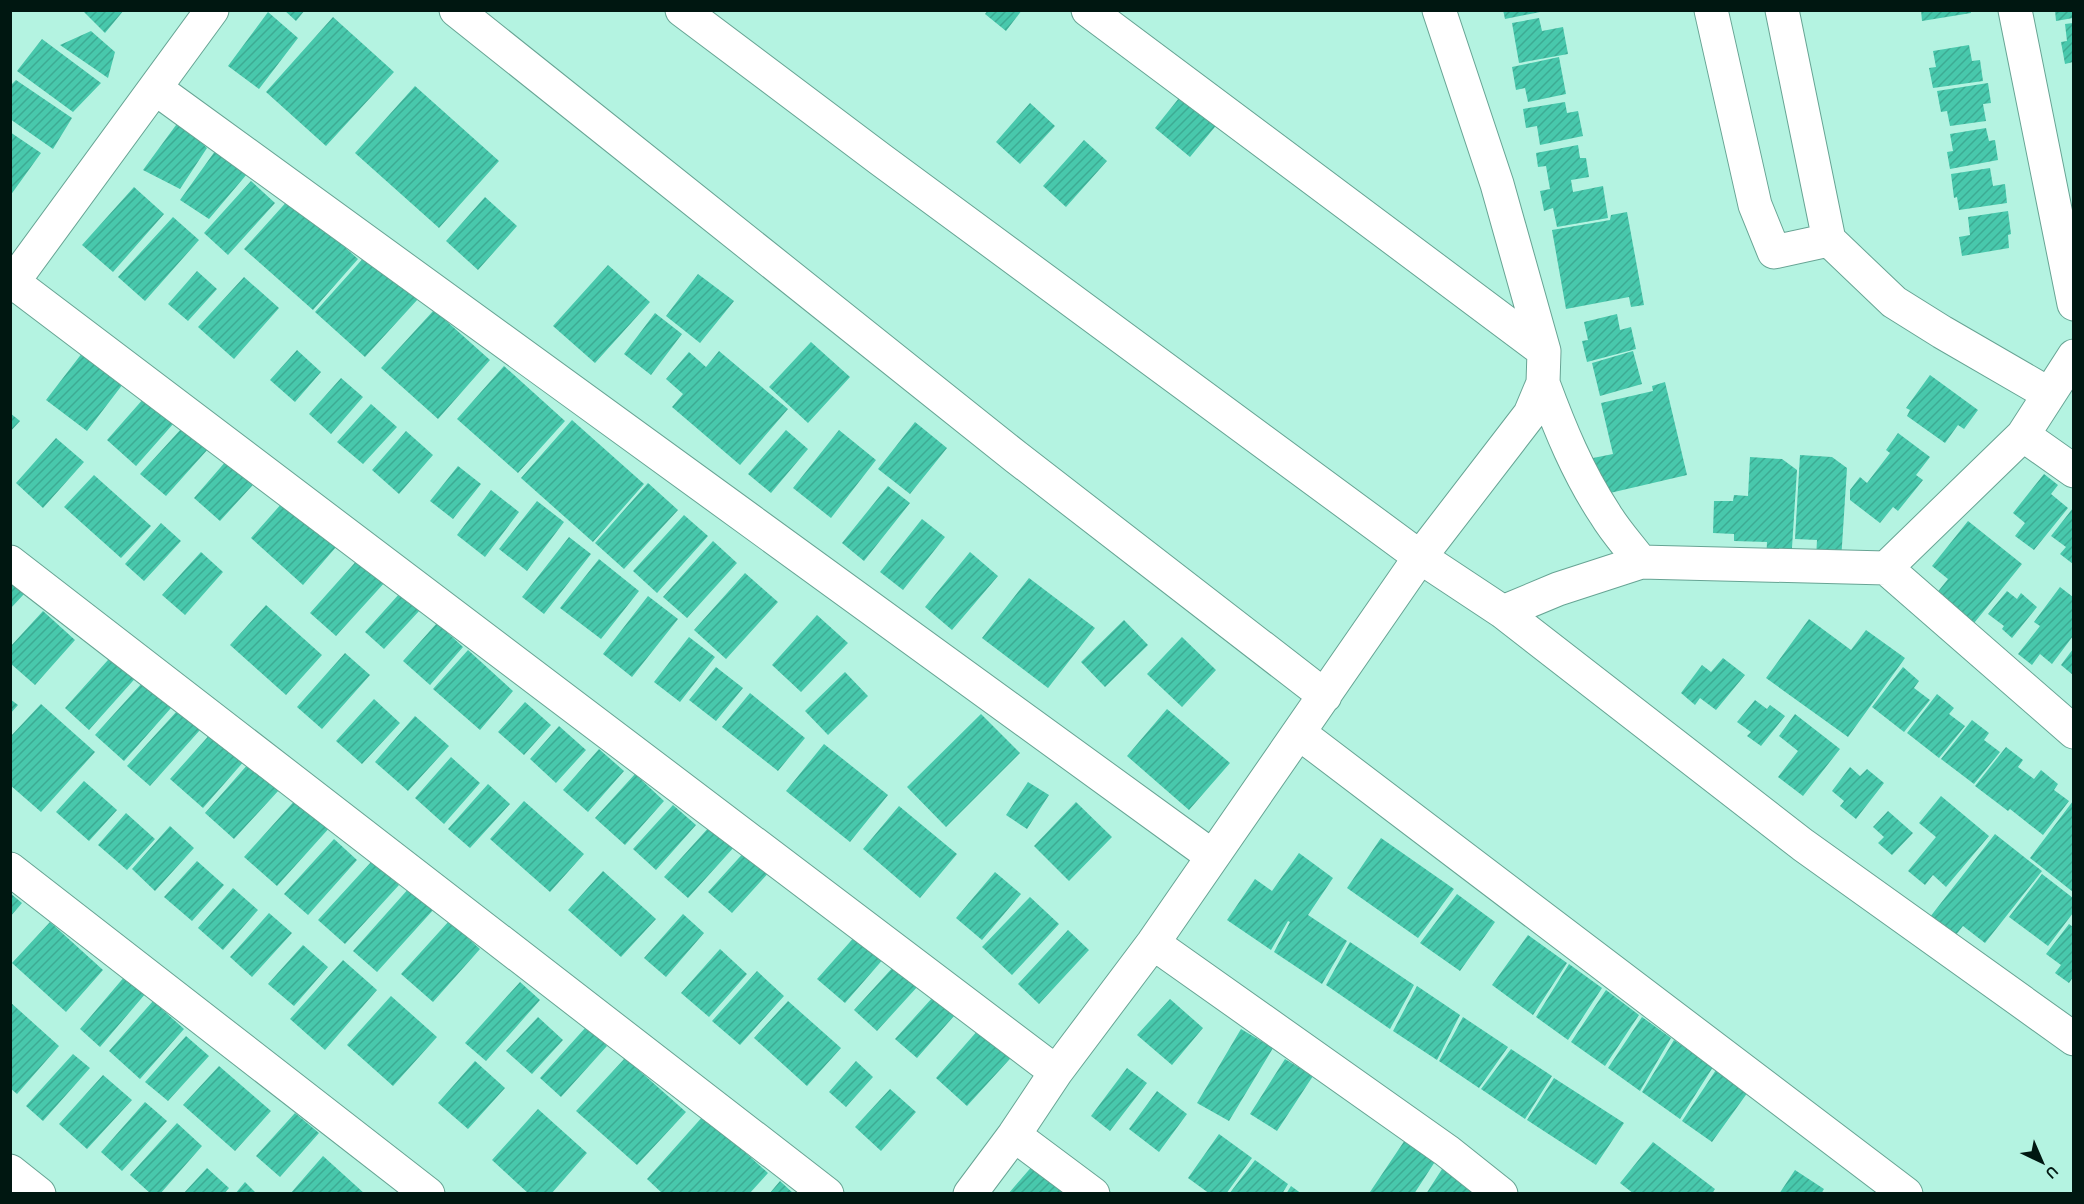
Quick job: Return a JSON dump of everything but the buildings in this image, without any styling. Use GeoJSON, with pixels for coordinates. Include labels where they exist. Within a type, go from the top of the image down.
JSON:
{"type":"FeatureCollection","features":[{"type":"Feature","properties":{"kind":"street"},"geometry":{"type":"LineString","coordinates":[[212,10],[12,284],[1056,1072]]}},
{"type":"Feature","properties":{"kind":"street"},"geometry":{"type":"LineString","coordinates":[[456,10],[1025,464],[1325,696]]}},
{"type":"Feature","properties":{"kind":"street"},"geometry":{"type":"LineString","coordinates":[[682,10],[899,174],[1420,557],[1503,612],[1803,845],[2073,1039]]}},
{"type":"Feature","properties":{"kind":"street"},"geometry":{"type":"LineString","coordinates":[[1088,10],[1544,351]]}},
{"type":"Feature","properties":{"kind":"street"},"geometry":{"type":"LineString","coordinates":[[970,1194],[1014,1135],[1056,1072],[1153,943],[1420,557],[1530,414],[1543,383],[1544,351],[1497,184],[1439,10]]}},
{"type":"Feature","properties":{"kind":"street"},"geometry":{"type":"LineString","coordinates":[[1711,10],[1755,205],[1774,252],[1829,240]]}},
{"type":"Feature","properties":{"kind":"street"},"geometry":{"type":"LineString","coordinates":[[1782,10],[1829,240],[1894,302],[2049,394]]}},
{"type":"Feature","properties":{"kind":"street"},"geometry":{"type":"LineString","coordinates":[[2015,10],[2073,304]]}},
{"type":"Feature","properties":{"kind":"street"},"geometry":{"type":"LineString","coordinates":[[155,88],[1212,856]]}},
{"type":"Feature","properties":{"kind":"street"},"geometry":{"type":"LineString","coordinates":[[1886,568],[2023,435],[2073,356]]}},
{"type":"Feature","properties":{"kind":"street"},"geometry":{"type":"LineString","coordinates":[[1543,383],[1572,457],[1586,483],[1605,515],[1641,562]]}},
{"type":"Feature","properties":{"kind":"street"},"geometry":{"type":"LineString","coordinates":[[2023,435],[2073,471]]}},
{"type":"Feature","properties":{"kind":"street"},"geometry":{"type":"LineString","coordinates":[[10,562],[827,1194]]}},
{"type":"Feature","properties":{"kind":"street"},"geometry":{"type":"LineString","coordinates":[[1503,612],[1558,589],[1641,562],[1886,568],[2073,732]]}},
{"type":"Feature","properties":{"kind":"street"},"geometry":{"type":"LineString","coordinates":[[1299,734],[1906,1194]]}},
{"type":"Feature","properties":{"kind":"street"},"geometry":{"type":"LineString","coordinates":[[10,869],[428,1194]]}},
{"type":"Feature","properties":{"kind":"street"},"geometry":{"type":"LineString","coordinates":[[1153,943],[1447,1151],[1501,1194]]}},
{"type":"Feature","properties":{"kind":"street"},"geometry":{"type":"LineString","coordinates":[[1014,1135],[1093,1194]]}},
{"type":"Feature","properties":{"kind":"street"},"geometry":{"type":"LineString","coordinates":[[10,1171],[39,1194]]}}]}
